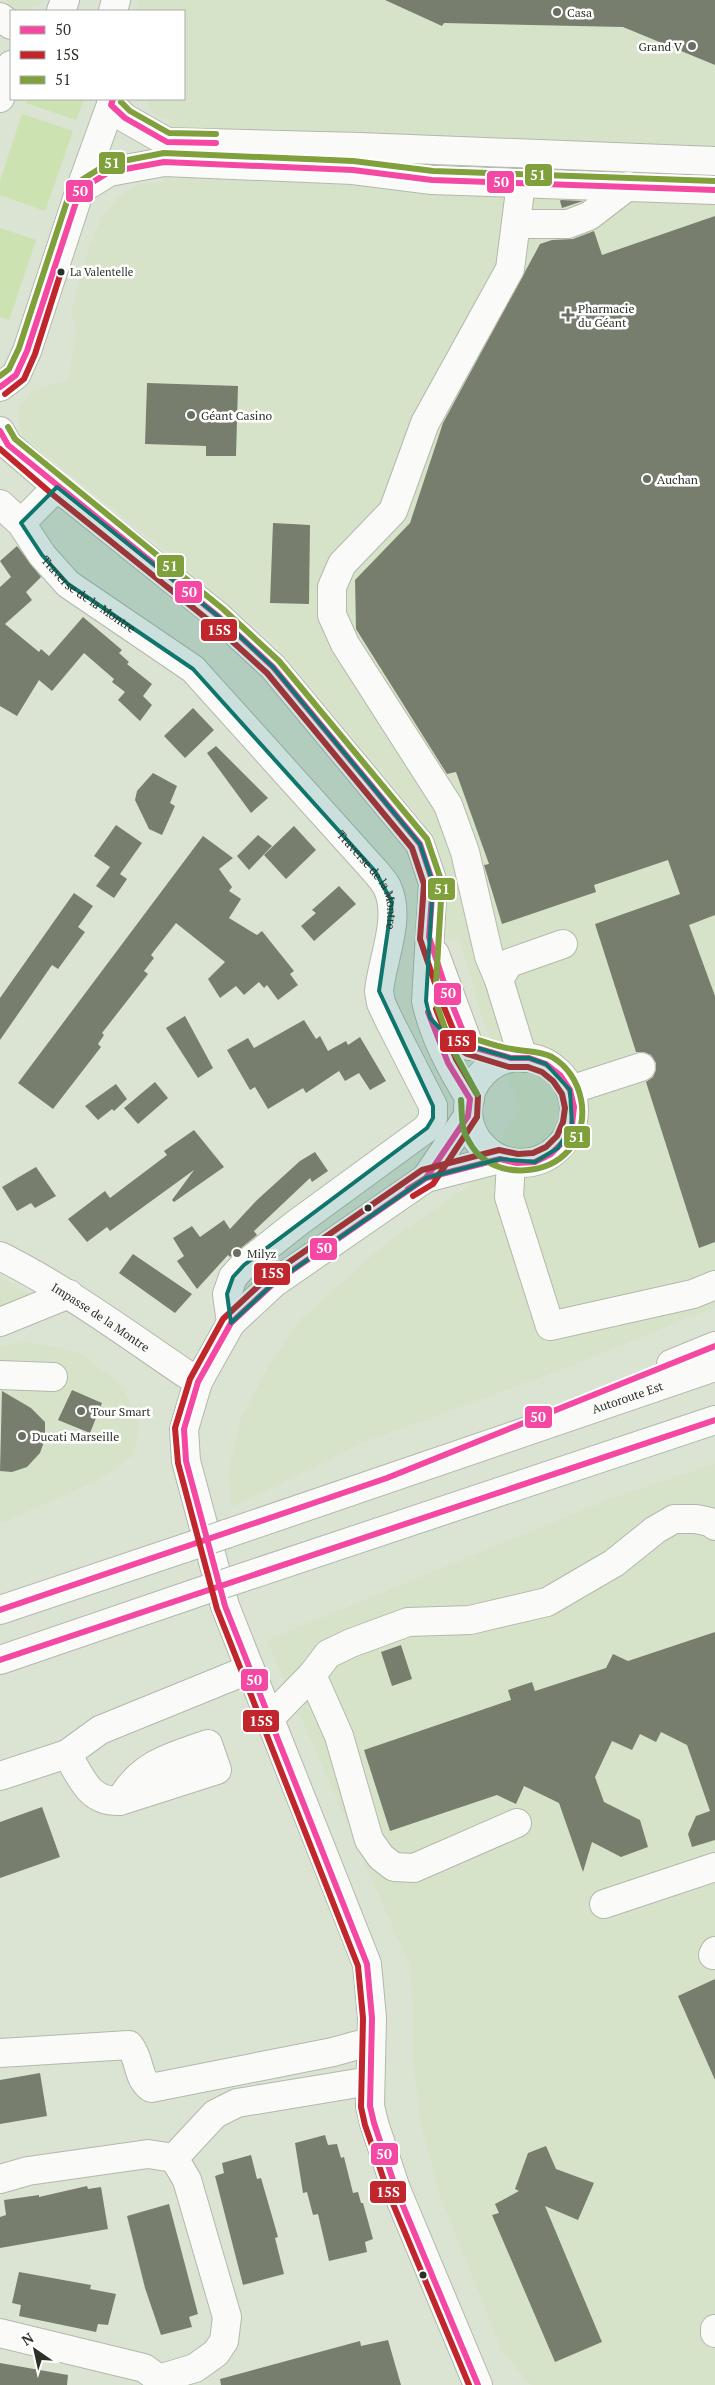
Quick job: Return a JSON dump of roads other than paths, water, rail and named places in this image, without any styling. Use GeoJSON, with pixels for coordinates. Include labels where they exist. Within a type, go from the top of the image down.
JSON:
{"type":"FeatureCollection","features":[{"type":"Feature","properties":{"kind":"main road"},"geometry":{"type":"LineString","coordinates":[[112,102],[124,118],[167,142],[360,147],[715,161]]}},
{"type":"Feature","properties":{"kind":"main road"},"geometry":{"type":"LineString","coordinates":[[0,387],[16,375],[27,352],[80,190],[112,102]]}},
{"type":"Feature","properties":{"kind":"main road"},"geometry":{"type":"LineString","coordinates":[[80,190],[109,172],[164,162],[354,170],[432,180],[521,183],[619,193],[715,190]]}},
{"type":"Feature","properties":{"kind":"main road"},"geometry":{"type":"LineString","coordinates":[[517,1058],[499,980],[489,956],[465,852],[448,805],[345,644],[332,615],[332,587],[342,564],[393,511],[425,423],[510,269],[521,183]]}},
{"type":"Feature","properties":{"kind":"main road"},"geometry":{"type":"LineString","coordinates":[[516,224],[543,224],[619,193]]}},
{"type":"Feature","properties":{"kind":"main road"},"geometry":{"type":"LineString","coordinates":[[0,431],[8,445],[57,487],[218,616],[273,666],[420,844],[433,883],[426,1001],[430,1018],[448,1063],[469,1107],[473,1133],[484,1148],[505,1161]]}},
{"type":"Feature","properties":{"kind":"main road"},"geometry":{"type":"LineString","coordinates":[[21,523],[57,487]]}},
{"type":"Feature","properties":{"kind":"main road","name":"Traverse de la Montre"},"geometry":{"type":"LineString","coordinates":[[0,504],[21,523],[42,555],[68,584],[192,669],[376,871],[387,887],[392,902],[392,919],[378,991],[389,1020],[433,1106],[433,1118],[427,1128],[297,1223],[233,1277],[228,1294],[230,1323]]}},
{"type":"Feature","properties":{"kind":"main road"},"geometry":{"type":"LineString","coordinates":[[429,937],[447,992],[469,1046]]}},
{"type":"Feature","properties":{"kind":"main road"},"geometry":{"type":"LineString","coordinates":[[499,980],[509,963],[562,944]]}},
{"type":"Feature","properties":{"kind":"main road"},"geometry":{"type":"LineString","coordinates":[[430,1018],[451,1040],[546,1064],[560,1074],[570,1090],[574,1107],[572,1125],[564,1141],[552,1154],[535,1162],[505,1161],[426,1178],[274,1283],[230,1323],[198,1382],[184,1429],[186,1461],[226,1606],[367,1964],[372,2018],[370,2106],[396,2189],[478,2381]]}},
{"type":"Feature","properties":{"kind":"main road"},"geometry":{"type":"LineString","coordinates":[[426,1178],[469,1107],[475,1084],[484,1072],[497,1064],[517,1058]]}},
{"type":"Feature","properties":{"kind":"main road"},"geometry":{"type":"LineString","coordinates":[[570,1090],[641,1067]]}},
{"type":"Feature","properties":{"kind":"main road"},"geometry":{"type":"LineString","coordinates":[[505,1161],[509,1197],[550,1326],[693,1294],[715,1285]]}},
{"type":"Feature","properties":{"kind":"main road","name":"Impasse de la Montre"},"geometry":{"type":"LineString","coordinates":[[0,1256],[39,1275],[69,1294],[198,1382]]}},
{"type":"Feature","properties":{"kind":"main road"},"geometry":{"type":"LineString","coordinates":[[0,1322],[69,1294]]}},
{"type":"Feature","properties":{"kind":"main road"},"geometry":{"type":"LineString","coordinates":[[386,1478],[715,1346]]}},
{"type":"Feature","properties":{"kind":"main road","name":"Autoroute Est"},"geometry":{"type":"LineString","coordinates":[[0,1610],[715,1367]]}},
{"type":"Feature","properties":{"kind":"main road"},"geometry":{"type":"LineString","coordinates":[[0,1375],[52,1377]]}},
{"type":"Feature","properties":{"kind":"main road"},"geometry":{"type":"LineString","coordinates":[[0,1660],[715,1420]]}},
{"type":"Feature","properties":{"kind":"main road"},"geometry":{"type":"LineString","coordinates":[[269,1719],[312,1675],[328,1654],[408,1622],[470,1620],[547,1602],[614,1563],[655,1530],[674,1520],[696,1519],[710,1522],[715,1526]]}},
{"type":"Feature","properties":{"kind":"main road"},"geometry":{"type":"LineString","coordinates":[[0,1776],[67,1754],[100,1730],[250,1669]]}},
{"type":"Feature","properties":{"kind":"main road"},"geometry":{"type":"LineString","coordinates":[[312,1675],[339,1736],[369,1840],[381,1857],[394,1867],[414,1868],[516,1823]]}},
{"type":"Feature","properties":{"kind":"main road"},"geometry":{"type":"LineString","coordinates":[[67,1754],[95,1796],[106,1802],[120,1801]]}},
{"type":"Feature","properties":{"kind":"main road"},"geometry":{"type":"LineString","coordinates":[[604,1904],[715,1867]]}},
{"type":"Feature","properties":{"kind":"main road"},"geometry":{"type":"LineString","coordinates":[[0,2053],[129,2045],[134,2051],[143,2082],[151,2088],[333,2052],[358,2045]]}},
{"type":"Feature","properties":{"kind":"main road"},"geometry":{"type":"LineString","coordinates":[[174,2158],[215,2114],[232,2105],[302,2091],[370,2081]]}},
{"type":"Feature","properties":{"kind":"main road"},"geometry":{"type":"LineString","coordinates":[[0,2179],[28,2171],[148,2154],[174,2158]]}},
{"type":"Feature","properties":{"kind":"main road"},"geometry":{"type":"LineString","coordinates":[[0,2334],[144,2368],[160,2382],[195,2368],[216,2353],[224,2341],[227,2317],[187,2180],[174,2158]]}},
{"type":"Feature","properties":{"kind":"place","name":"Casa"},"geometry":{"type":"Point","coordinates":[557,12]}},
{"type":"Feature","properties":{"kind":"place","name":"Grand V"},"geometry":{"type":"Point","coordinates":[692,46]}},
{"type":"Feature","properties":{"kind":"place","name":"La Valentelle"},"geometry":{"type":"Point","coordinates":[61,272]}},
{"type":"Feature","properties":{"kind":"place","name":"Pharmacie du Géant"},"geometry":{"type":"Point","coordinates":[568,315]}},
{"type":"Feature","properties":{"kind":"place","name":"Géant Casino"},"geometry":{"type":"Point","coordinates":[191,415]}},
{"type":"Feature","properties":{"kind":"place","name":"Auchan"},"geometry":{"type":"Point","coordinates":[647,479]}},
{"type":"Feature","properties":{"kind":"place","name":"Milyz"},"geometry":{"type":"Point","coordinates":[237,1253]}},
{"type":"Feature","properties":{"kind":"place","name":"Tour Smart"},"geometry":{"type":"Point","coordinates":[81,1411]}},
{"type":"Feature","properties":{"kind":"place","name":"Ducati Marseille"},"geometry":{"type":"Point","coordinates":[22,1436]}}]}
